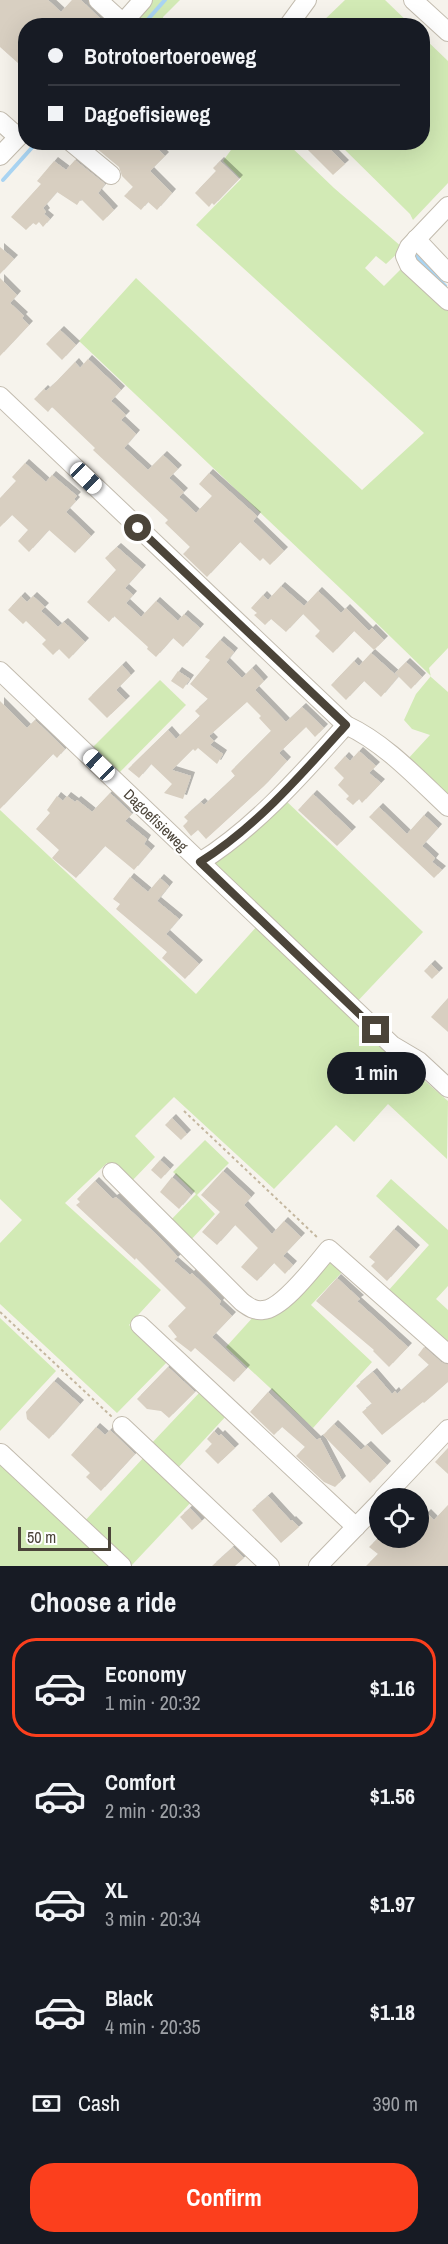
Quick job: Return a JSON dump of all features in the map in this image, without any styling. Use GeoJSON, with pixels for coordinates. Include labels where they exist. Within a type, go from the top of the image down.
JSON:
{"type":"FeatureCollection","features":[{"type":"Feature","properties":{"kind":"street"},"geometry":{"type":"LineString","coordinates":[[98,0],[115,18]]}},
{"type":"Feature","properties":{"kind":"street"},"geometry":{"type":"LineString","coordinates":[[126,18],[143,0]]}},
{"type":"Feature","properties":{"kind":"street"},"geometry":{"type":"LineString","coordinates":[[294,18],[307,0]]}},
{"type":"Feature","properties":{"kind":"street"},"geometry":{"type":"LineString","coordinates":[[413,0],[448,32]]}},
{"type":"Feature","properties":{"kind":"street"},"geometry":{"type":"LineString","coordinates":[[0,121],[10,143]]}},
{"type":"Feature","properties":{"kind":"street"},"geometry":{"type":"LineString","coordinates":[[81,150],[111,175]]}},
{"type":"Feature","properties":{"kind":"street"},"geometry":{"type":"LineString","coordinates":[[448,206],[409,247],[405,256],[409,265],[448,302]]}},
{"type":"Feature","properties":{"kind":"street"},"geometry":{"type":"LineString","coordinates":[[416,239],[448,273]]}},
{"type":"Feature","properties":{"kind":"street"},"geometry":{"type":"LineString","coordinates":[[0,396],[346,725],[403,764],[448,807]]}},
{"type":"Feature","properties":{"kind":"street","name":"Dagoefisieweg"},"geometry":{"type":"LineString","coordinates":[[0,671],[392,1045],[419,1061],[448,1088]]}},
{"type":"Feature","properties":{"kind":"street"},"geometry":{"type":"LineString","coordinates":[[200,862],[221,849],[277,798],[312,764],[346,725]]}},
{"type":"Feature","properties":{"kind":"street"},"geometry":{"type":"LineString","coordinates":[[112,1172],[242,1302],[253,1309],[262,1310],[277,1305],[329,1249],[448,1354]]}},
{"type":"Feature","properties":{"kind":"street"},"geometry":{"type":"LineString","coordinates":[[140,1325],[356,1527]]}},
{"type":"Feature","properties":{"kind":"street"},"geometry":{"type":"LineString","coordinates":[[122,1426],[270,1566]]}},
{"type":"Feature","properties":{"kind":"street"},"geometry":{"type":"LineString","coordinates":[[392,1488],[448,1429]]}},
{"type":"Feature","properties":{"kind":"street"},"geometry":{"type":"LineString","coordinates":[[1,1453],[122,1566]]}},
{"type":"Feature","properties":{"kind":"street"},"geometry":{"type":"LineString","coordinates":[[318,1566],[369,1513]]}},
{"type":"Feature","properties":{"kind":"path"},"geometry":{"type":"LineString","coordinates":[[184,1111],[329,1249]]}},
{"type":"Feature","properties":{"kind":"path"},"geometry":{"type":"LineString","coordinates":[[0,1312],[122,1426]]}},
{"type":"Feature","properties":{"kind":"green space"},"geometry":{"type":"Polygon","coordinates":[[[150,0],[180,0],[163,18],[135,18],[150,0]]]}},
{"type":"Feature","properties":{"kind":"green space"},"geometry":{"type":"Polygon","coordinates":[[[345,0],[385,0],[404,18],[326,18],[345,0]]]}},
{"type":"Feature","properties":{"kind":"green space"},"geometry":{"type":"Polygon","coordinates":[[[430,44],[448,61],[448,183],[413,220],[410,214],[345,150],[430,150],[430,44]]]}},
{"type":"Feature","properties":{"kind":"green space"},"geometry":{"type":"Polygon","coordinates":[[[231,150],[294,150],[403,248],[386,264],[376,256],[365,268],[384,286],[405,265],[448,306],[448,648],[429,668],[431,676],[79,341],[136,278],[362,490],[424,433],[196,225],[241,179],[223,161],[231,150]]]}},
{"type":"Feature","properties":{"kind":"green space"},"geometry":{"type":"Polygon","coordinates":[[[431,676],[448,692],[448,800],[406,761],[430,735],[412,729],[404,720],[416,694],[431,676]]]}},
{"type":"Feature","properties":{"kind":"green space"},"geometry":{"type":"Polygon","coordinates":[[[160,680],[186,705],[115,777],[89,751],[160,680]]]}},
{"type":"Feature","properties":{"kind":"green space"},"geometry":{"type":"Polygon","coordinates":[[[282,797],[423,932],[354,1005],[212,869],[212,857],[282,797]]]}},
{"type":"Feature","properties":{"kind":"green space"},"geometry":{"type":"Polygon","coordinates":[[[0,810],[196,994],[258,925],[388,1049],[448,1101],[447,1159],[388,1104],[354,1142],[336,1125],[274,1189],[174,1097],[135,1136],[155,1157],[130,1183],[107,1163],[65,1203],[161,1290],[129,1325],[168,1361],[117,1413],[0,1304],[0,1243],[22,1220],[0,1199],[0,810]]]}},
{"type":"Feature","properties":{"kind":"green space"},"geometry":{"type":"Polygon","coordinates":[[[205,1140],[229,1163],[197,1195],[215,1214],[188,1243],[168,1223],[196,1194],[173,1172],[205,1140]]]}},
{"type":"Feature","properties":{"kind":"green space"},"geometry":{"type":"Polygon","coordinates":[[[391,1179],[448,1230],[448,1286],[436,1299],[448,1310],[448,1344],[388,1291],[429,1245],[376,1196],[391,1179]]]}},
{"type":"Feature","properties":{"kind":"green space"},"geometry":{"type":"Polygon","coordinates":[[[331,1259],[345,1269],[311,1305],[372,1362],[313,1428],[226,1347],[255,1315],[331,1259]]]}},
{"type":"Feature","properties":{"kind":"green space"},"geometry":{"type":"Polygon","coordinates":[[[0,1318],[56,1371],[0,1431],[0,1318]]]}},
{"type":"Feature","properties":{"kind":"green space"},"geometry":{"type":"Polygon","coordinates":[[[201,1391],[227,1415],[176,1470],[150,1445],[201,1391]]]}},
{"type":"Feature","properties":{"kind":"green space"},"geometry":{"type":"Polygon","coordinates":[[[145,1456],[193,1500],[131,1566],[128,1566],[82,1524],[145,1456]]]}},
{"type":"Feature","properties":{"kind":"green space"},"geometry":{"type":"Polygon","coordinates":[[[0,1458],[115,1566],[0,1566],[0,1458]]]}},
{"type":"Feature","properties":{"kind":"building"},"geometry":{"type":"Polygon","coordinates":[[[0,0],[48,0],[61,12],[72,0],[81,0],[100,18],[18,18],[18,63],[0,47],[0,0]]]}},
{"type":"Feature","properties":{"kind":"building"},"geometry":{"type":"Polygon","coordinates":[[[99,150],[159,150],[165,156],[150,171],[172,193],[157,210],[148,202],[141,210],[124,196],[133,187],[122,176],[119,167],[99,150]]]}},
{"type":"Feature","properties":{"kind":"building"},"geometry":{"type":"Polygon","coordinates":[[[308,150],[331,150],[345,164],[333,175],[308,150]]]}},
{"type":"Feature","properties":{"kind":"building"},"geometry":{"type":"Polygon","coordinates":[[[75,160],[105,184],[98,193],[114,210],[103,221],[81,199],[77,205],[57,192],[43,208],[46,212],[44,214],[50,219],[43,227],[39,222],[36,225],[33,223],[26,230],[11,217],[41,184],[37,181],[54,161],[66,170],[75,160]]]}},
{"type":"Feature","properties":{"kind":"building"},"geometry":{"type":"Polygon","coordinates":[[[220,161],[239,179],[214,205],[212,203],[209,207],[195,193],[216,171],[213,168],[220,161]]]}},
{"type":"Feature","properties":{"kind":"building"},"geometry":{"type":"Polygon","coordinates":[[[0,247],[14,259],[0,274],[0,247]]]}},
{"type":"Feature","properties":{"kind":"building"},"geometry":{"type":"Polygon","coordinates":[[[0,278],[17,295],[10,303],[24,316],[22,318],[29,325],[0,356],[0,278]]]}},
{"type":"Feature","properties":{"kind":"building"},"geometry":{"type":"Polygon","coordinates":[[[60,330],[76,345],[62,360],[46,344],[60,330]]]}},
{"type":"Feature","properties":{"kind":"building"},"geometry":{"type":"Polygon","coordinates":[[[88,359],[121,390],[111,401],[126,415],[121,420],[136,434],[124,448],[148,470],[163,455],[178,469],[169,478],[184,492],[179,497],[196,513],[212,496],[199,484],[209,473],[257,516],[253,521],[284,551],[270,565],[263,558],[260,561],[240,542],[207,577],[183,554],[190,547],[165,523],[168,520],[93,450],[95,448],[52,407],[48,412],[34,399],[44,389],[46,391],[53,385],[75,362],[80,368],[88,359]]]}},
{"type":"Feature","properties":{"kind":"building"},"geometry":{"type":"Polygon","coordinates":[[[25,463],[46,482],[52,475],[77,496],[74,499],[76,501],[66,512],[91,536],[75,553],[49,530],[29,552],[18,541],[28,530],[12,515],[0,527],[0,498],[16,481],[12,477],[25,463]]]}},
{"type":"Feature","properties":{"kind":"building"},"geometry":{"type":"Polygon","coordinates":[[[117,547],[142,569],[125,588],[133,595],[126,603],[141,617],[156,601],[178,621],[184,614],[200,628],[183,647],[173,638],[156,657],[114,616],[109,622],[87,602],[116,570],[105,558],[117,547]]]}},
{"type":"Feature","properties":{"kind":"building"},"geometry":{"type":"Polygon","coordinates":[[[281,586],[304,606],[318,591],[341,613],[346,608],[369,631],[372,628],[384,640],[374,650],[354,631],[333,653],[315,636],[320,631],[303,614],[286,632],[271,619],[265,625],[254,615],[257,613],[251,608],[263,595],[268,600],[281,586]]]}},
{"type":"Feature","properties":{"kind":"building"},"geometry":{"type":"Polygon","coordinates":[[[21,596],[27,602],[33,596],[45,607],[41,611],[58,627],[64,622],[85,642],[69,659],[59,649],[53,655],[42,644],[46,640],[26,621],[23,624],[8,610],[21,596]]]}},
{"type":"Feature","properties":{"kind":"building"},"geometry":{"type":"Polygon","coordinates":[[[220,640],[234,652],[226,662],[242,678],[252,668],[264,681],[255,690],[286,722],[302,707],[324,728],[315,737],[306,727],[279,753],[287,761],[264,786],[206,839],[198,830],[191,836],[183,826],[188,821],[184,817],[201,802],[204,805],[235,776],[231,771],[271,731],[259,718],[261,716],[247,702],[209,736],[214,741],[210,745],[223,754],[217,764],[198,748],[195,751],[193,749],[172,770],[191,776],[183,799],[164,793],[172,784],[151,764],[139,778],[128,769],[168,730],[176,739],[200,716],[195,711],[208,699],[190,684],[210,660],[205,657],[220,640]]]}},
{"type":"Feature","properties":{"kind":"building"},"geometry":{"type":"Polygon","coordinates":[[[371,653],[398,677],[381,697],[364,681],[346,700],[331,685],[354,661],[359,666],[371,653]]]}},
{"type":"Feature","properties":{"kind":"building"},"geometry":{"type":"Polygon","coordinates":[[[406,662],[422,677],[411,689],[395,673],[406,662]]]}},
{"type":"Feature","properties":{"kind":"building"},"geometry":{"type":"Polygon","coordinates":[[[122,665],[131,675],[116,690],[126,700],[107,718],[88,699],[122,665]]]}},
{"type":"Feature","properties":{"kind":"building"},"geometry":{"type":"Polygon","coordinates":[[[178,671],[190,679],[183,689],[171,681],[178,671]]]}},
{"type":"Feature","properties":{"kind":"building"},"geometry":{"type":"Polygon","coordinates":[[[0,701],[27,728],[35,720],[65,749],[57,758],[53,754],[0,809],[0,701]]]}},
{"type":"Feature","properties":{"kind":"building"},"geometry":{"type":"Polygon","coordinates":[[[359,751],[376,766],[369,773],[381,783],[362,803],[359,799],[353,805],[346,799],[349,796],[338,785],[344,778],[334,768],[345,756],[350,761],[359,751]]]}},
{"type":"Feature","properties":{"kind":"building"},"geometry":{"type":"Polygon","coordinates":[[[110,793],[132,814],[125,821],[147,839],[144,844],[151,850],[134,870],[105,846],[76,878],[52,858],[59,850],[36,829],[50,813],[47,810],[57,796],[63,801],[67,796],[75,802],[77,800],[92,812],[110,793]]]}},
{"type":"Feature","properties":{"kind":"building"},"geometry":{"type":"Polygon","coordinates":[[[313,794],[352,831],[337,846],[298,810],[313,794]]]}},
{"type":"Feature","properties":{"kind":"building"},"geometry":{"type":"Polygon","coordinates":[[[379,807],[407,834],[424,815],[438,828],[422,846],[435,858],[432,862],[442,870],[434,878],[369,817],[379,807]]]}},
{"type":"Feature","properties":{"kind":"building"},"geometry":{"type":"Polygon","coordinates":[[[130,877],[148,892],[160,878],[169,886],[157,901],[179,919],[166,934],[199,964],[185,979],[162,958],[167,952],[116,909],[120,904],[113,899],[130,877]]]}},
{"type":"Feature","properties":{"kind":"building"},"geometry":{"type":"Polygon","coordinates":[[[431,964],[439,972],[432,979],[424,971],[431,964]]]}},
{"type":"Feature","properties":{"kind":"building"},"geometry":{"type":"Polygon","coordinates":[[[448,998],[448,1032],[431,1017],[448,998]]]}},
{"type":"Feature","properties":{"kind":"building"},"geometry":{"type":"Polygon","coordinates":[[[172,1118],[187,1134],[181,1140],[165,1125],[172,1118]]]}},
{"type":"Feature","properties":{"kind":"building"},"geometry":{"type":"Polygon","coordinates":[[[160,1160],[170,1169],[161,1179],[151,1170],[160,1160]]]}},
{"type":"Feature","properties":{"kind":"building"},"geometry":{"type":"Polygon","coordinates":[[[223,1171],[251,1197],[244,1205],[272,1234],[284,1221],[301,1237],[283,1256],[293,1265],[285,1274],[274,1263],[257,1281],[241,1267],[258,1248],[235,1225],[217,1245],[202,1232],[220,1212],[201,1195],[223,1171]]]}},
{"type":"Feature","properties":{"kind":"building"},"geometry":{"type":"Polygon","coordinates":[[[172,1177],[191,1195],[179,1209],[160,1192],[172,1177]]]}},
{"type":"Feature","properties":{"kind":"building"},"geometry":{"type":"Polygon","coordinates":[[[95,1181],[157,1235],[178,1257],[174,1261],[190,1275],[192,1273],[221,1301],[219,1304],[232,1316],[212,1337],[246,1369],[234,1382],[195,1348],[191,1352],[174,1339],[177,1337],[168,1326],[186,1308],[136,1258],[135,1260],[76,1205],[80,1202],[77,1199],[95,1181]]]}},
{"type":"Feature","properties":{"kind":"building"},"geometry":{"type":"Polygon","coordinates":[[[394,1229],[416,1249],[387,1281],[371,1266],[375,1262],[369,1257],[394,1229]]]}},
{"type":"Feature","properties":{"kind":"building"},"geometry":{"type":"Polygon","coordinates":[[[337,1278],[360,1299],[357,1301],[408,1347],[389,1367],[374,1350],[316,1301],[337,1278]]]}},
{"type":"Feature","properties":{"kind":"building"},"geometry":{"type":"Polygon","coordinates":[[[424,1347],[448,1365],[448,1382],[382,1435],[362,1412],[372,1404],[356,1386],[373,1372],[392,1394],[395,1391],[397,1394],[429,1365],[418,1355],[424,1347]]]}},
{"type":"Feature","properties":{"kind":"building"},"geometry":{"type":"Polygon","coordinates":[[[168,1367],[195,1392],[169,1418],[161,1411],[147,1409],[137,1399],[168,1367]]]}},
{"type":"Feature","properties":{"kind":"building"},"geometry":{"type":"Polygon","coordinates":[[[54,1381],[80,1404],[49,1439],[27,1419],[26,1412],[54,1381]]]}},
{"type":"Feature","properties":{"kind":"building"},"geometry":{"type":"Polygon","coordinates":[[[268,1392],[317,1440],[320,1438],[342,1480],[335,1487],[324,1482],[296,1456],[305,1447],[282,1427],[274,1435],[250,1412],[268,1392]]]}},
{"type":"Feature","properties":{"kind":"building"},"geometry":{"type":"Polygon","coordinates":[[[334,1424],[361,1450],[367,1445],[387,1465],[370,1483],[323,1435],[334,1424]]]}},
{"type":"Feature","properties":{"kind":"building"},"geometry":{"type":"Polygon","coordinates":[[[96,1427],[105,1435],[110,1430],[135,1454],[101,1491],[86,1477],[90,1473],[71,1455],[96,1427]]]}},
{"type":"Feature","properties":{"kind":"building"},"geometry":{"type":"Polygon","coordinates":[[[214,1431],[219,1436],[221,1434],[235,1448],[218,1464],[205,1451],[212,1444],[207,1439],[214,1431]]]}},
{"type":"Feature","properties":{"kind":"building"},"geometry":{"type":"Polygon","coordinates":[[[448,1448],[448,1474],[435,1462],[448,1448]]]}},
{"type":"Feature","properties":{"kind":"building"},"geometry":{"type":"Polygon","coordinates":[[[268,1496],[299,1527],[281,1543],[252,1510],[268,1496]]]}},
{"type":"Feature","properties":{"kind":"building"},"geometry":{"type":"Polygon","coordinates":[[[448,1505],[448,1566],[366,1566],[378,1554],[370,1548],[429,1548],[429,1515],[434,1520],[448,1505]]]}},
{"type":"Feature","properties":{"kind":"building"},"geometry":{"type":"Polygon","coordinates":[[[190,1508],[202,1521],[192,1530],[180,1517],[190,1508]]]}},
{"type":"Feature","properties":{"kind":"building"},"geometry":{"type":"Polygon","coordinates":[[[233,1547],[244,1558],[235,1566],[212,1566],[233,1547]]]}},
{"type":"Feature","properties":{"kind":"waterway"},"geometry":{"type":"LineString","coordinates":[[149,18],[165,0]]}},
{"type":"Feature","properties":{"kind":"waterway"},"geometry":{"type":"LineString","coordinates":[[3,180],[30,150]]}},
{"type":"Feature","properties":{"kind":"waterway"},"geometry":{"type":"LineString","coordinates":[[413,253],[445,286]]}},
{"type":"Feature","properties":{"kind":"route"},"geometry":{"type":"LineString","coordinates":[[138,528],[346,725],[312,764],[277,798],[221,849],[200,862],[376,1030]]}}]}
